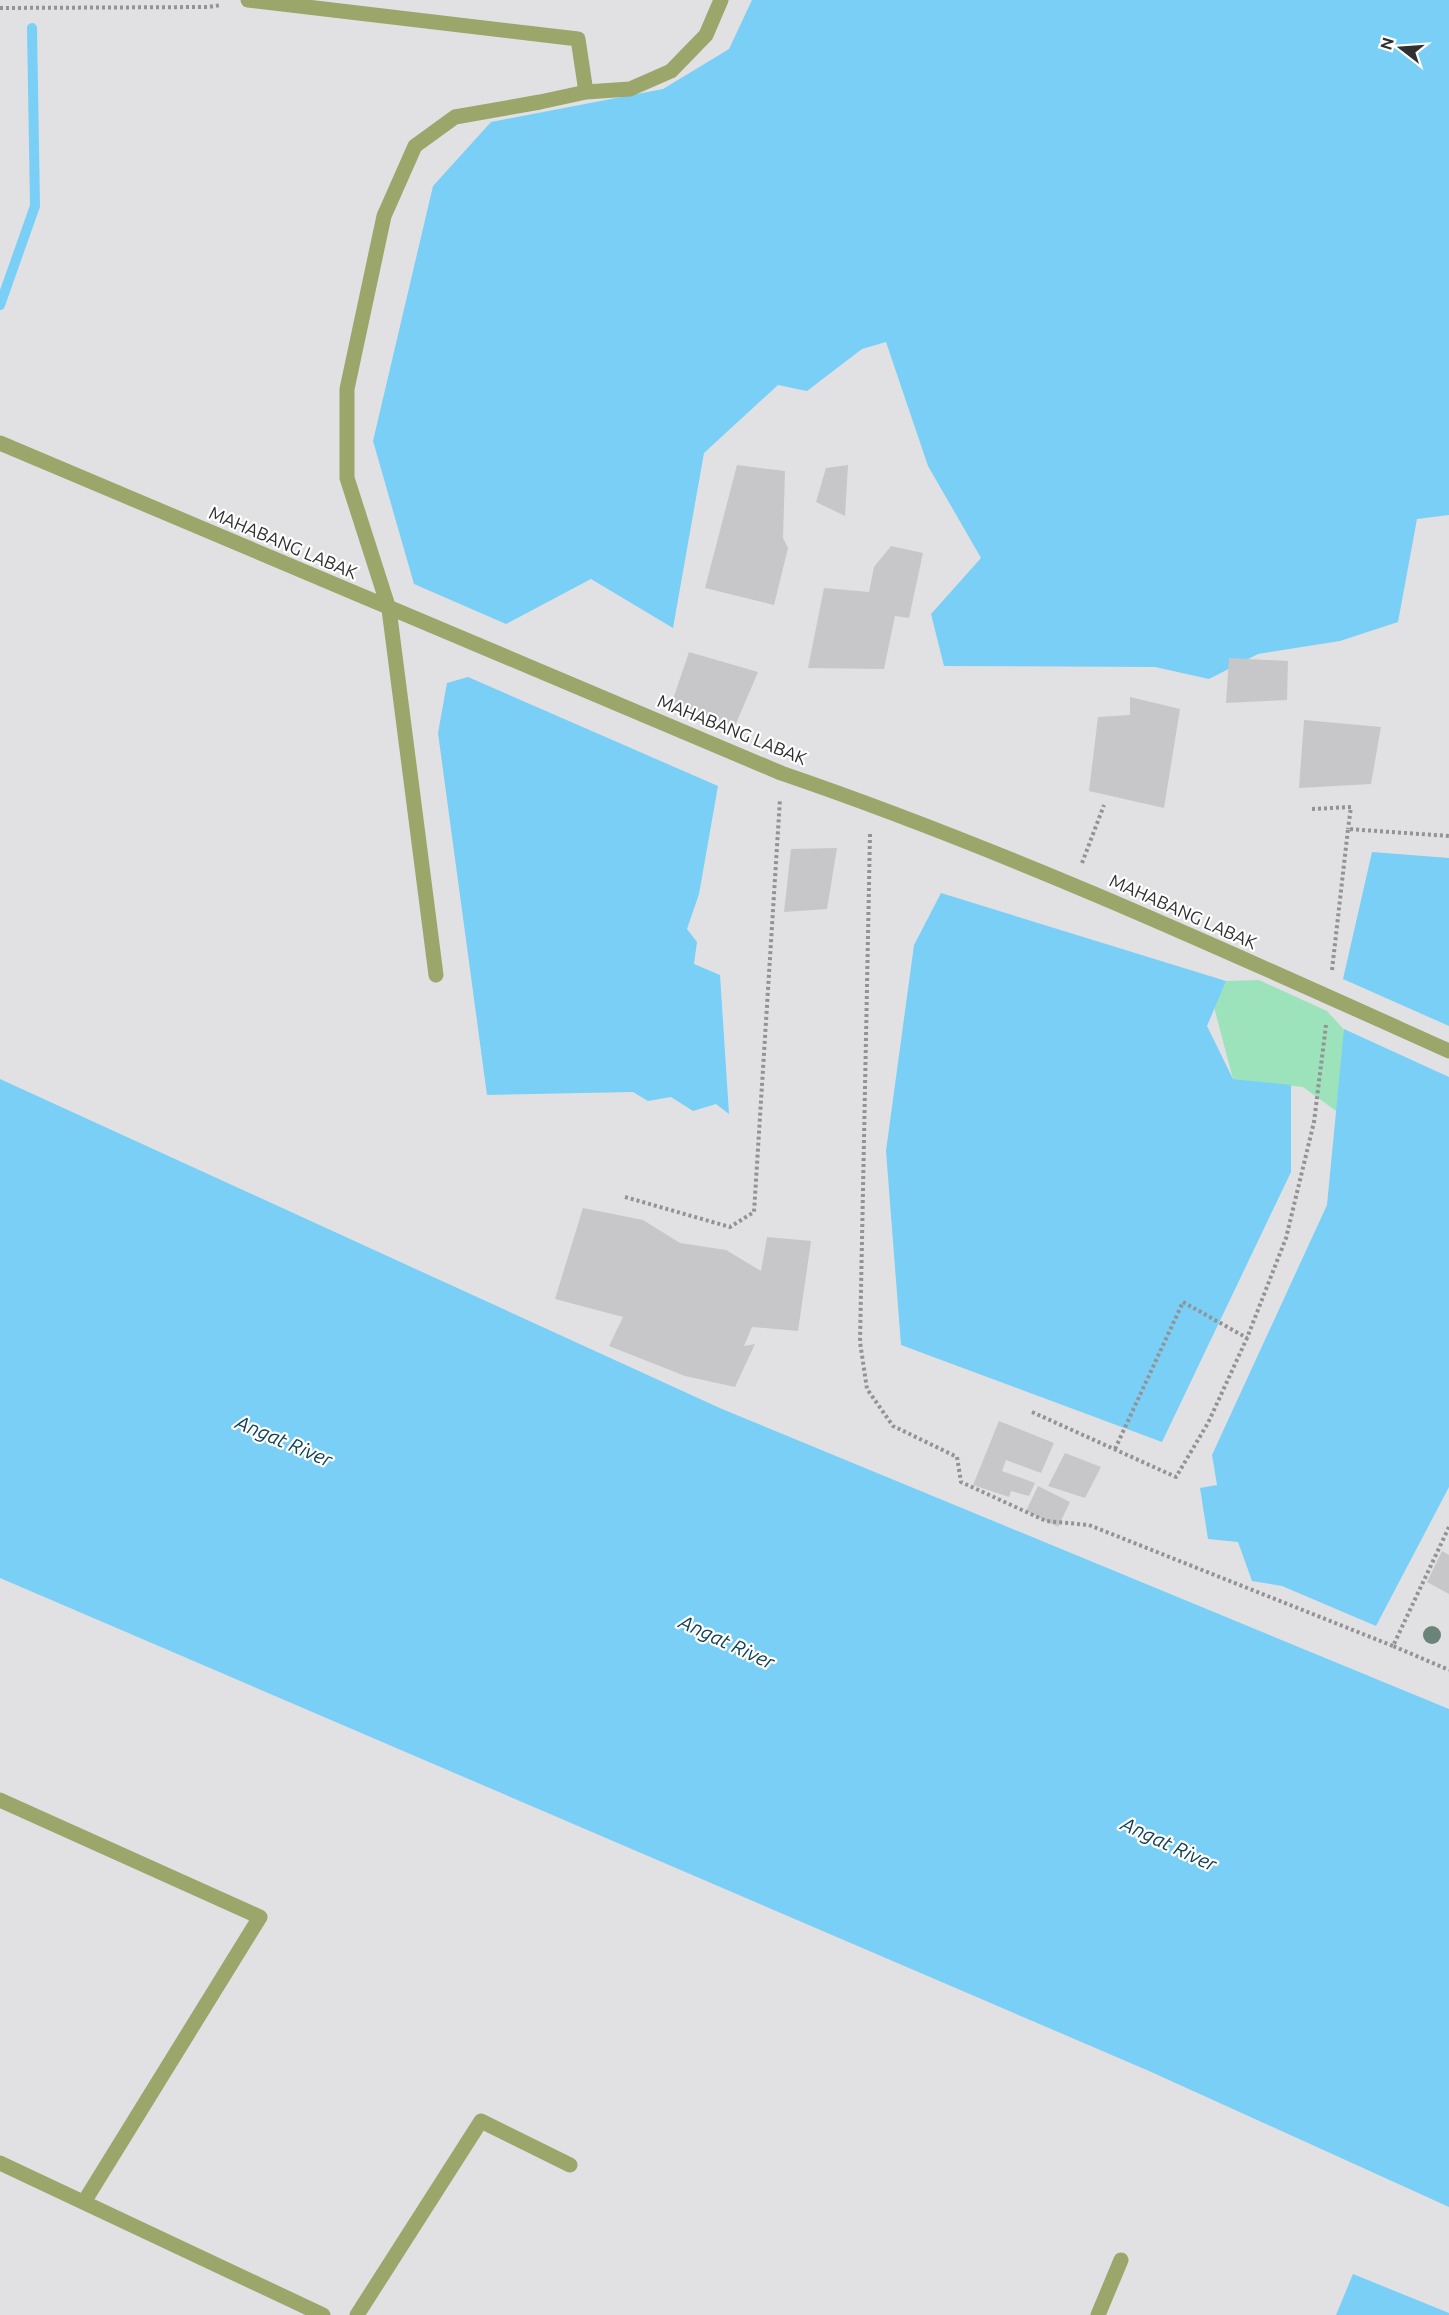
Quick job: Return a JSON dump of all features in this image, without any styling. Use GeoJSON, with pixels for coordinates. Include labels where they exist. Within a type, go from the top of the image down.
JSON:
{"type":"FeatureCollection","features":[{"type":"Feature","properties":{"kind":"street"},"geometry":{"type":"LineString","coordinates":[[248,0],[578,39],[586,92]]}},
{"type":"Feature","properties":{"kind":"street"},"geometry":{"type":"LineString","coordinates":[[436,975],[389,609],[347,478],[347,389],[384,216],[415,146],[454,117],[586,92],[630,89],[671,71],[706,36],[721,0]]}},
{"type":"Feature","properties":{"kind":"street","name":"MAHABANG LABAK"},"geometry":{"type":"LineString","coordinates":[[0,443],[781,773],[870,803],[1074,886],[1449,1051]]}},
{"type":"Feature","properties":{"kind":"street"},"geometry":{"type":"LineString","coordinates":[[0,1800],[260,1917],[84,2202]]}},
{"type":"Feature","properties":{"kind":"street"},"geometry":{"type":"LineString","coordinates":[[357,2315],[481,2121],[570,2165]]}},
{"type":"Feature","properties":{"kind":"street"},"geometry":{"type":"LineString","coordinates":[[0,2163],[323,2315]]}},
{"type":"Feature","properties":{"kind":"street"},"geometry":{"type":"LineString","coordinates":[[1098,2315],[1121,2260]]}},
{"type":"Feature","properties":{"kind":"path"},"geometry":{"type":"LineString","coordinates":[[0,8],[209,7],[227,4]]}},
{"type":"Feature","properties":{"kind":"path"},"geometry":{"type":"LineString","coordinates":[[626,1197],[730,1227],[754,1212],[781,773]]}},
{"type":"Feature","properties":{"kind":"path"},"geometry":{"type":"LineString","coordinates":[[870,803],[860,1342],[867,1389],[892,1426],[957,1457],[961,1482],[1046,1521],[1089,1525],[1449,1670]]}},
{"type":"Feature","properties":{"kind":"path"},"geometry":{"type":"LineString","coordinates":[[1074,886],[1104,805]]}},
{"type":"Feature","properties":{"kind":"path"},"geometry":{"type":"LineString","coordinates":[[1032,1412],[1176,1477],[1208,1423],[1247,1338],[1286,1238],[1314,1122],[1352,807],[1312,809]]}},
{"type":"Feature","properties":{"kind":"path"},"geometry":{"type":"LineString","coordinates":[[1348,829],[1449,836]]}},
{"type":"Feature","properties":{"kind":"path"},"geometry":{"type":"LineString","coordinates":[[1114,1449],[1183,1302],[1247,1338]]}},
{"type":"Feature","properties":{"kind":"path"},"geometry":{"type":"LineString","coordinates":[[1393,1646],[1449,1527]]}},
{"type":"Feature","properties":{"kind":"green space"},"geometry":{"type":"Polygon","coordinates":[[[1259,980],[1327,1011],[1349,1035],[1347,1119],[1303,1087],[1233,1079],[1214,1007],[1226,981],[1259,980]]]}},
{"type":"Feature","properties":{"kind":"water"},"geometry":{"type":"Polygon","coordinates":[[[752,0],[1449,0],[1449,515],[1417,519],[1398,622],[1340,641],[1258,654],[1209,679],[1155,667],[944,666],[931,614],[981,558],[928,466],[886,342],[862,349],[807,391],[778,385],[704,453],[673,628],[591,579],[506,624],[414,584],[373,441],[433,186],[491,122],[663,89],[729,49],[752,0]]]}},
{"type":"Feature","properties":{"kind":"water"},"geometry":{"type":"Polygon","coordinates":[[[468,677],[718,786],[699,894],[687,929],[697,942],[694,964],[720,975],[729,1114],[716,1104],[693,1111],[671,1097],[648,1101],[633,1092],[487,1095],[438,733],[447,683],[468,677]]]}},
{"type":"Feature","properties":{"kind":"water"},"geometry":{"type":"Polygon","coordinates":[[[1372,852],[1449,858],[1449,1026],[1343,979],[1372,852]]]}},
{"type":"Feature","properties":{"kind":"water"},"geometry":{"type":"Polygon","coordinates":[[[941,893],[1226,981],[1207,1026],[1233,1079],[1291,1085],[1291,1172],[1162,1442],[901,1345],[886,1151],[914,945],[941,893]]]}},
{"type":"Feature","properties":{"kind":"water"},"geometry":{"type":"Polygon","coordinates":[[[1344,1029],[1449,1077],[1449,1487],[1376,1626],[1282,1586],[1252,1581],[1238,1542],[1208,1539],[1200,1488],[1217,1485],[1212,1455],[1327,1205],[1344,1029]]]}},
{"type":"Feature","properties":{"kind":"water","name":"Angat River"},"geometry":{"type":"Polygon","coordinates":[[[0,1079],[722,1409],[1449,1709],[1449,2207],[1149,2071],[0,1578],[0,1079]]]}},
{"type":"Feature","properties":{"kind":"water"},"geometry":{"type":"Polygon","coordinates":[[[1353,2274],[1449,2313],[1449,2315],[1336,2315],[1353,2274]]]}},
{"type":"Feature","properties":{"kind":"building"},"geometry":{"type":"Polygon","coordinates":[[[737,465],[785,471],[783,538],[788,548],[774,605],[705,588],[737,465]]]}},
{"type":"Feature","properties":{"kind":"building"},"geometry":{"type":"Polygon","coordinates":[[[848,465],[845,516],[816,502],[826,468],[848,465]]]}},
{"type":"Feature","properties":{"kind":"building"},"geometry":{"type":"Polygon","coordinates":[[[891,546],[923,553],[909,618],[895,616],[884,669],[808,668],[824,588],[869,592],[874,567],[891,546]]]}},
{"type":"Feature","properties":{"kind":"building"},"geometry":{"type":"Polygon","coordinates":[[[689,652],[758,672],[735,726],[670,708],[689,652]]]}},
{"type":"Feature","properties":{"kind":"building"},"geometry":{"type":"Polygon","coordinates":[[[1229,658],[1288,661],[1287,700],[1226,703],[1229,658]]]}},
{"type":"Feature","properties":{"kind":"building"},"geometry":{"type":"Polygon","coordinates":[[[1130,697],[1180,709],[1164,808],[1089,791],[1098,717],[1130,715],[1130,697]]]}},
{"type":"Feature","properties":{"kind":"building"},"geometry":{"type":"Polygon","coordinates":[[[1304,720],[1381,727],[1371,784],[1299,788],[1304,720]]]}},
{"type":"Feature","properties":{"kind":"building"},"geometry":{"type":"Polygon","coordinates":[[[837,848],[827,909],[784,912],[791,849],[837,848]]]}},
{"type":"Feature","properties":{"kind":"building"},"geometry":{"type":"Polygon","coordinates":[[[583,1208],[643,1220],[680,1243],[726,1250],[761,1271],[767,1237],[811,1241],[798,1331],[752,1327],[744,1346],[755,1344],[735,1387],[685,1376],[609,1346],[623,1317],[555,1299],[583,1208]]]}},
{"type":"Feature","properties":{"kind":"building"},"geometry":{"type":"Polygon","coordinates":[[[999,1421],[1054,1443],[1041,1473],[1006,1460],[1002,1471],[1035,1483],[1029,1496],[1011,1491],[1009,1497],[973,1485],[999,1421]]]}},
{"type":"Feature","properties":{"kind":"building"},"geometry":{"type":"Polygon","coordinates":[[[1065,1453],[1101,1467],[1085,1498],[1048,1486],[1065,1453]]]}},
{"type":"Feature","properties":{"kind":"building"},"geometry":{"type":"Polygon","coordinates":[[[1038,1486],[1070,1502],[1058,1527],[1026,1511],[1038,1486]]]}},
{"type":"Feature","properties":{"kind":"building"},"geometry":{"type":"Polygon","coordinates":[[[1442,1551],[1449,1555],[1449,1594],[1427,1582],[1442,1551]]]}},
{"type":"Feature","properties":{"kind":"waterway"},"geometry":{"type":"LineString","coordinates":[[0,305],[35,206],[32,28]]}}]}
